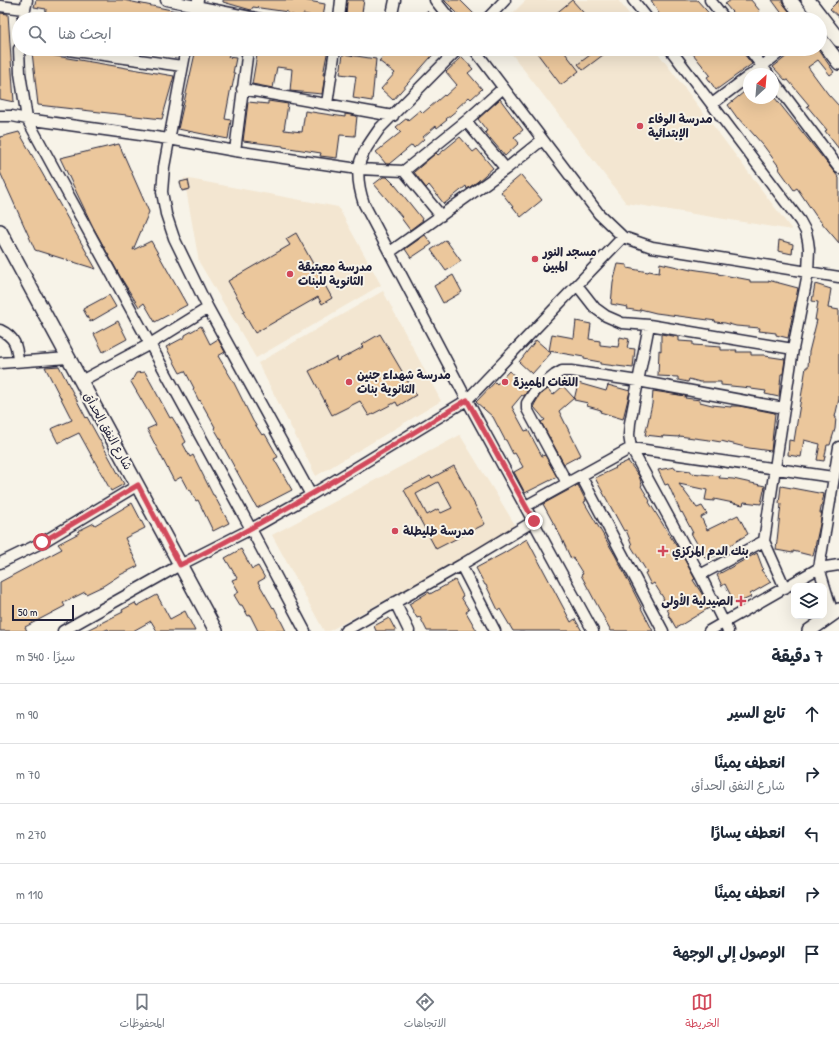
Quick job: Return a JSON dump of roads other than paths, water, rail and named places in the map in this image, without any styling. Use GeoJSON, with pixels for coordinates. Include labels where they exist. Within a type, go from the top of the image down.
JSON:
{"type":"FeatureCollection","features":[{"type":"Feature","properties":{"kind":"main road"},"geometry":{"type":"LineString","coordinates":[[790,0],[799,12]]}},
{"type":"Feature","properties":{"kind":"main road"},"geometry":{"type":"LineString","coordinates":[[808,0],[817,12]]}},
{"type":"Feature","properties":{"kind":"main road"},"geometry":{"type":"LineString","coordinates":[[827,25],[839,40]]}},
{"type":"Feature","properties":{"kind":"main road"},"geometry":{"type":"LineString","coordinates":[[827,47],[839,63]]}},
{"type":"Feature","properties":{"kind":"main road","name":"شارع النفق الحدأق"},"geometry":{"type":"LineString","coordinates":[[1,234],[216,631]]}},
{"type":"Feature","properties":{"kind":"main road"},"geometry":{"type":"LineString","coordinates":[[809,631],[836,612]]}},
{"type":"Feature","properties":{"kind":"street"},"geometry":{"type":"LineString","coordinates":[[166,0],[197,3],[232,12]]}},
{"type":"Feature","properties":{"kind":"street"},"geometry":{"type":"LineString","coordinates":[[340,12],[341,0]]}},
{"type":"Feature","properties":{"kind":"street"},"geometry":{"type":"LineString","coordinates":[[392,12],[395,0]]}},
{"type":"Feature","properties":{"kind":"street"},"geometry":{"type":"LineString","coordinates":[[434,0],[444,12]]}},
{"type":"Feature","properties":{"kind":"street"},"geometry":{"type":"LineString","coordinates":[[494,12],[505,0]]}},
{"type":"Feature","properties":{"kind":"street"},"geometry":{"type":"LineString","coordinates":[[633,0],[642,12]]}},
{"type":"Feature","properties":{"kind":"street"},"geometry":{"type":"LineString","coordinates":[[710,0],[719,12]]}},
{"type":"Feature","properties":{"kind":"street"},"geometry":{"type":"LineString","coordinates":[[0,6],[24,10]]}},
{"type":"Feature","properties":{"kind":"street"},"geometry":{"type":"LineString","coordinates":[[20,56],[20,73],[27,119],[251,529],[305,631]]}},
{"type":"Feature","properties":{"kind":"street"},"geometry":{"type":"LineString","coordinates":[[110,56],[182,66]]}},
{"type":"Feature","properties":{"kind":"street"},"geometry":{"type":"LineString","coordinates":[[184,56],[164,167],[162,192],[166,214],[174,238],[208,308],[311,495]]}},
{"type":"Feature","properties":{"kind":"street"},"geometry":{"type":"LineString","coordinates":[[235,151],[247,56]]}},
{"type":"Feature","properties":{"kind":"street"},"geometry":{"type":"LineString","coordinates":[[327,104],[334,56]]}},
{"type":"Feature","properties":{"kind":"street"},"geometry":{"type":"LineString","coordinates":[[451,56],[380,128],[370,142],[362,155],[358,170],[359,188],[364,204],[467,400],[593,631]]}},
{"type":"Feature","properties":{"kind":"street"},"geometry":{"type":"LineString","coordinates":[[479,56],[599,214],[623,237],[652,247],[808,273],[837,275]]}},
{"type":"Feature","properties":{"kind":"street"},"geometry":{"type":"LineString","coordinates":[[675,56],[800,221],[806,232],[808,241],[808,273],[793,349],[764,542],[785,588]]}},
{"type":"Feature","properties":{"kind":"street"},"geometry":{"type":"LineString","coordinates":[[754,56],[763,68]]}},
{"type":"Feature","properties":{"kind":"street"},"geometry":{"type":"LineString","coordinates":[[767,68],[778,56]]}},
{"type":"Feature","properties":{"kind":"street"},"geometry":{"type":"LineString","coordinates":[[712,104],[743,81]]}},
{"type":"Feature","properties":{"kind":"street"},"geometry":{"type":"LineString","coordinates":[[0,116],[12,116],[168,139],[358,170],[404,170],[503,88]]}},
{"type":"Feature","properties":{"kind":"street"},"geometry":{"type":"LineString","coordinates":[[779,88],[839,168]]}},
{"type":"Feature","properties":{"kind":"street"},"geometry":{"type":"LineString","coordinates":[[242,89],[393,116]]}},
{"type":"Feature","properties":{"kind":"street"},"geometry":{"type":"LineString","coordinates":[[466,120],[506,169]]}},
{"type":"Feature","properties":{"kind":"street"},"geometry":{"type":"LineString","coordinates":[[390,252],[506,169],[542,140]]}},
{"type":"Feature","properties":{"kind":"street"},"geometry":{"type":"LineString","coordinates":[[404,170],[441,216]]}},
{"type":"Feature","properties":{"kind":"street"},"geometry":{"type":"LineString","coordinates":[[64,631],[180,565],[251,529],[311,495],[467,400],[623,237]]}},
{"type":"Feature","properties":{"kind":"street"},"geometry":{"type":"LineString","coordinates":[[577,285],[595,308],[606,316],[622,323],[649,325],[793,349]]}},
{"type":"Feature","properties":{"kind":"street"},"geometry":{"type":"LineString","coordinates":[[81,381],[150,344],[208,308]]}},
{"type":"Feature","properties":{"kind":"street"},"geometry":{"type":"LineString","coordinates":[[649,325],[630,423],[629,435],[631,448],[700,575],[726,627]]}},
{"type":"Feature","properties":{"kind":"street"},"geometry":{"type":"LineString","coordinates":[[0,330],[7,333],[17,346],[18,361]]}},
{"type":"Feature","properties":{"kind":"street"},"geometry":{"type":"LineString","coordinates":[[0,363],[68,358]]}},
{"type":"Feature","properties":{"kind":"street"},"geometry":{"type":"LineString","coordinates":[[567,483],[527,409],[528,403],[535,391],[562,371],[638,381],[784,408]]}},
{"type":"Feature","properties":{"kind":"street"},"geometry":{"type":"LineString","coordinates":[[836,612],[819,568],[839,447]]}},
{"type":"Feature","properties":{"kind":"street"},"geometry":{"type":"LineString","coordinates":[[526,506],[631,448],[833,477]]}},
{"type":"Feature","properties":{"kind":"street"},"geometry":{"type":"LineString","coordinates":[[580,476],[663,631]]}},
{"type":"Feature","properties":{"kind":"street"},"geometry":{"type":"LineString","coordinates":[[0,563],[42,542],[138,485]]}},
{"type":"Feature","properties":{"kind":"street"},"geometry":{"type":"LineString","coordinates":[[351,629],[534,521]]}},
{"type":"Feature","properties":{"kind":"street"},"geometry":{"type":"LineString","coordinates":[[700,575],[764,542]]}},
{"type":"Feature","properties":{"kind":"street"},"geometry":{"type":"LineString","coordinates":[[461,565],[495,631]]}},
{"type":"Feature","properties":{"kind":"street"},"geometry":{"type":"LineString","coordinates":[[709,631],[726,627],[785,588],[819,568],[839,565]]}},
{"type":"Feature","properties":{"kind":"street"},"geometry":{"type":"LineString","coordinates":[[395,602],[409,631]]}},
{"type":"Feature","properties":{"kind":"place","name":"مدرسة الوفاء الإبتدائية"},"geometry":{"type":"Point","coordinates":[640,126]}},
{"type":"Feature","properties":{"kind":"place","name":"مسجد النور المبين"},"geometry":{"type":"Point","coordinates":[535,259]}},
{"type":"Feature","properties":{"kind":"place","name":"مدرسة معيتيقة الثانوية للبنات"},"geometry":{"type":"Point","coordinates":[290,274]}},
{"type":"Feature","properties":{"kind":"place","name":"مدرسة شهداء جنين الثانوية بنات"},"geometry":{"type":"Point","coordinates":[349,382]}},
{"type":"Feature","properties":{"kind":"place","name":"اللغات المميزة"},"geometry":{"type":"Point","coordinates":[505,382]}},
{"type":"Feature","properties":{"kind":"place","name":"مدرسة طليطلة"},"geometry":{"type":"Point","coordinates":[395,531]}},
{"type":"Feature","properties":{"kind":"place","name":"بنك الدم المركزي"},"geometry":{"type":"Point","coordinates":[663,551]}},
{"type":"Feature","properties":{"kind":"place","name":"الصيدلية الأولى"},"geometry":{"type":"Point","coordinates":[741,601]}}]}
